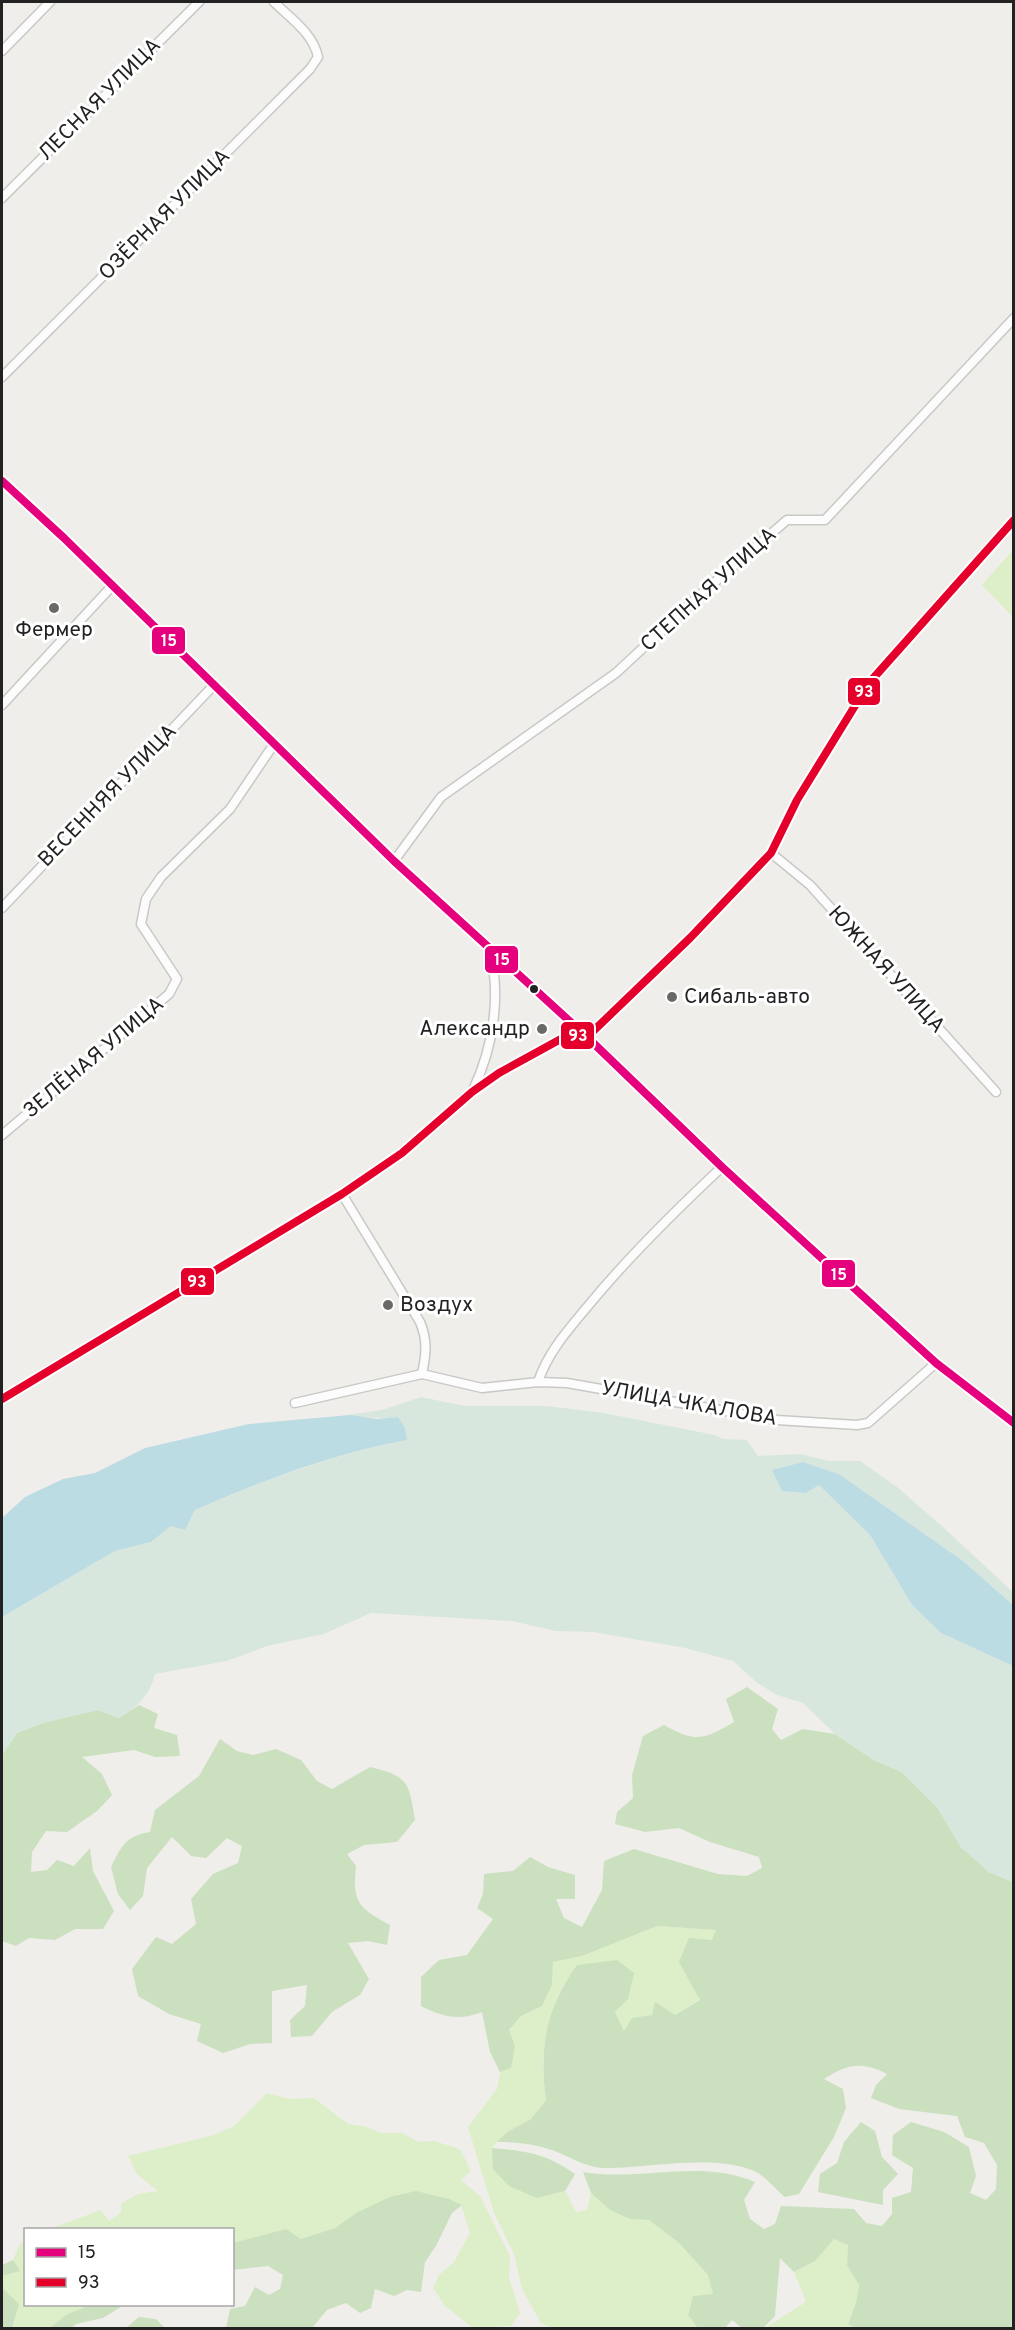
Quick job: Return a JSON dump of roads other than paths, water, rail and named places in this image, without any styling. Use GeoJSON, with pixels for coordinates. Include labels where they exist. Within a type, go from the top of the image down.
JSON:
{"type":"FeatureCollection","features":[{"type":"Feature","properties":{"kind":"street"},"geometry":{"type":"LineString","coordinates":[[2,51],[50,2]]}},
{"type":"Feature","properties":{"kind":"street","name":"ЛЕСНАЯ УЛИЦА"},"geometry":{"type":"LineString","coordinates":[[2,198],[199,2]]}},
{"type":"Feature","properties":{"kind":"street","name":"ОЗЁРНАЯ УЛИЦА"},"geometry":{"type":"LineString","coordinates":[[2,377],[310,69],[318,57],[316,46],[310,37],[274,2]]}},
{"type":"Feature","properties":{"kind":"street","name":"СТЕПНАЯ УЛИЦА"},"geometry":{"type":"LineString","coordinates":[[394,861],[441,797],[616,673],[701,594],[787,520],[825,520],[1014,318]]}},
{"type":"Feature","properties":{"kind":"street"},"geometry":{"type":"LineString","coordinates":[[2,481],[394,861],[587,1037],[722,1167],[936,1363],[1014,1423]]}},
{"type":"Feature","properties":{"kind":"street"},"geometry":{"type":"LineString","coordinates":[[587,1037],[690,938],[771,853],[797,800],[869,683],[1014,520]]}},
{"type":"Feature","properties":{"kind":"street"},"geometry":{"type":"LineString","coordinates":[[2,705],[112,586]]}},
{"type":"Feature","properties":{"kind":"street","name":"ВЕСЕННЯЯ УЛИЦА"},"geometry":{"type":"LineString","coordinates":[[2,908],[214,685]]}},
{"type":"Feature","properties":{"kind":"street","name":"ЗЕЛЁНАЯ УЛИЦА"},"geometry":{"type":"LineString","coordinates":[[2,1136],[169,994],[177,979],[141,924],[146,899],[161,877],[230,809],[274,744]]}},
{"type":"Feature","properties":{"kind":"street","name":"ЮЖНАЯ УЛИЦА"},"geometry":{"type":"LineString","coordinates":[[771,853],[810,885],[996,1092]]}},
{"type":"Feature","properties":{"kind":"street"},"geometry":{"type":"LineString","coordinates":[[472,1092],[488,1050],[495,997],[495,971],[489,948]]}},
{"type":"Feature","properties":{"kind":"street"},"geometry":{"type":"LineString","coordinates":[[2,1399],[342,1194],[402,1153],[472,1092],[499,1073],[570,1034],[587,1037]]}},
{"type":"Feature","properties":{"kind":"street"},"geometry":{"type":"LineString","coordinates":[[538,1382],[545,1361],[610,1278],[722,1167]]}},
{"type":"Feature","properties":{"kind":"street"},"geometry":{"type":"LineString","coordinates":[[342,1194],[420,1322],[426,1336],[427,1352],[422,1374]]}},
{"type":"Feature","properties":{"kind":"street","name":"УЛИЦА ЧКАЛОВА"},"geometry":{"type":"LineString","coordinates":[[295,1403],[422,1374],[482,1388],[538,1382],[594,1387],[777,1420],[857,1425],[868,1423],[936,1363]]}},
{"type":"Feature","properties":{"kind":"water"},"geometry":{"type":"Polygon","coordinates":[[[350,1415],[377,1419],[398,1417],[405,1428],[407,1440],[325,1460],[247,1488],[195,1510],[185,1530],[171,1526],[151,1542],[115,1551],[2,1617],[2,1518],[25,1497],[63,1479],[95,1473],[145,1448],[249,1424],[350,1415]]]}},
{"type":"Feature","properties":{"kind":"water"},"geometry":{"type":"Polygon","coordinates":[[[803,1462],[839,1474],[963,1561],[1013,1605],[1013,1666],[941,1633],[912,1605],[870,1535],[819,1485],[806,1493],[782,1491],[772,1470],[803,1462]]]}},
{"type":"Feature","properties":{"kind":"place","name":"Фермер"},"geometry":{"type":"Point","coordinates":[54,608]}},
{"type":"Feature","properties":{"kind":"place","name":"Сибаль-авто"},"geometry":{"type":"Point","coordinates":[672,997]}},
{"type":"Feature","properties":{"kind":"place","name":"Александр"},"geometry":{"type":"Point","coordinates":[542,1029]}},
{"type":"Feature","properties":{"kind":"place","name":"Воздух"},"geometry":{"type":"Point","coordinates":[388,1305]}}]}
